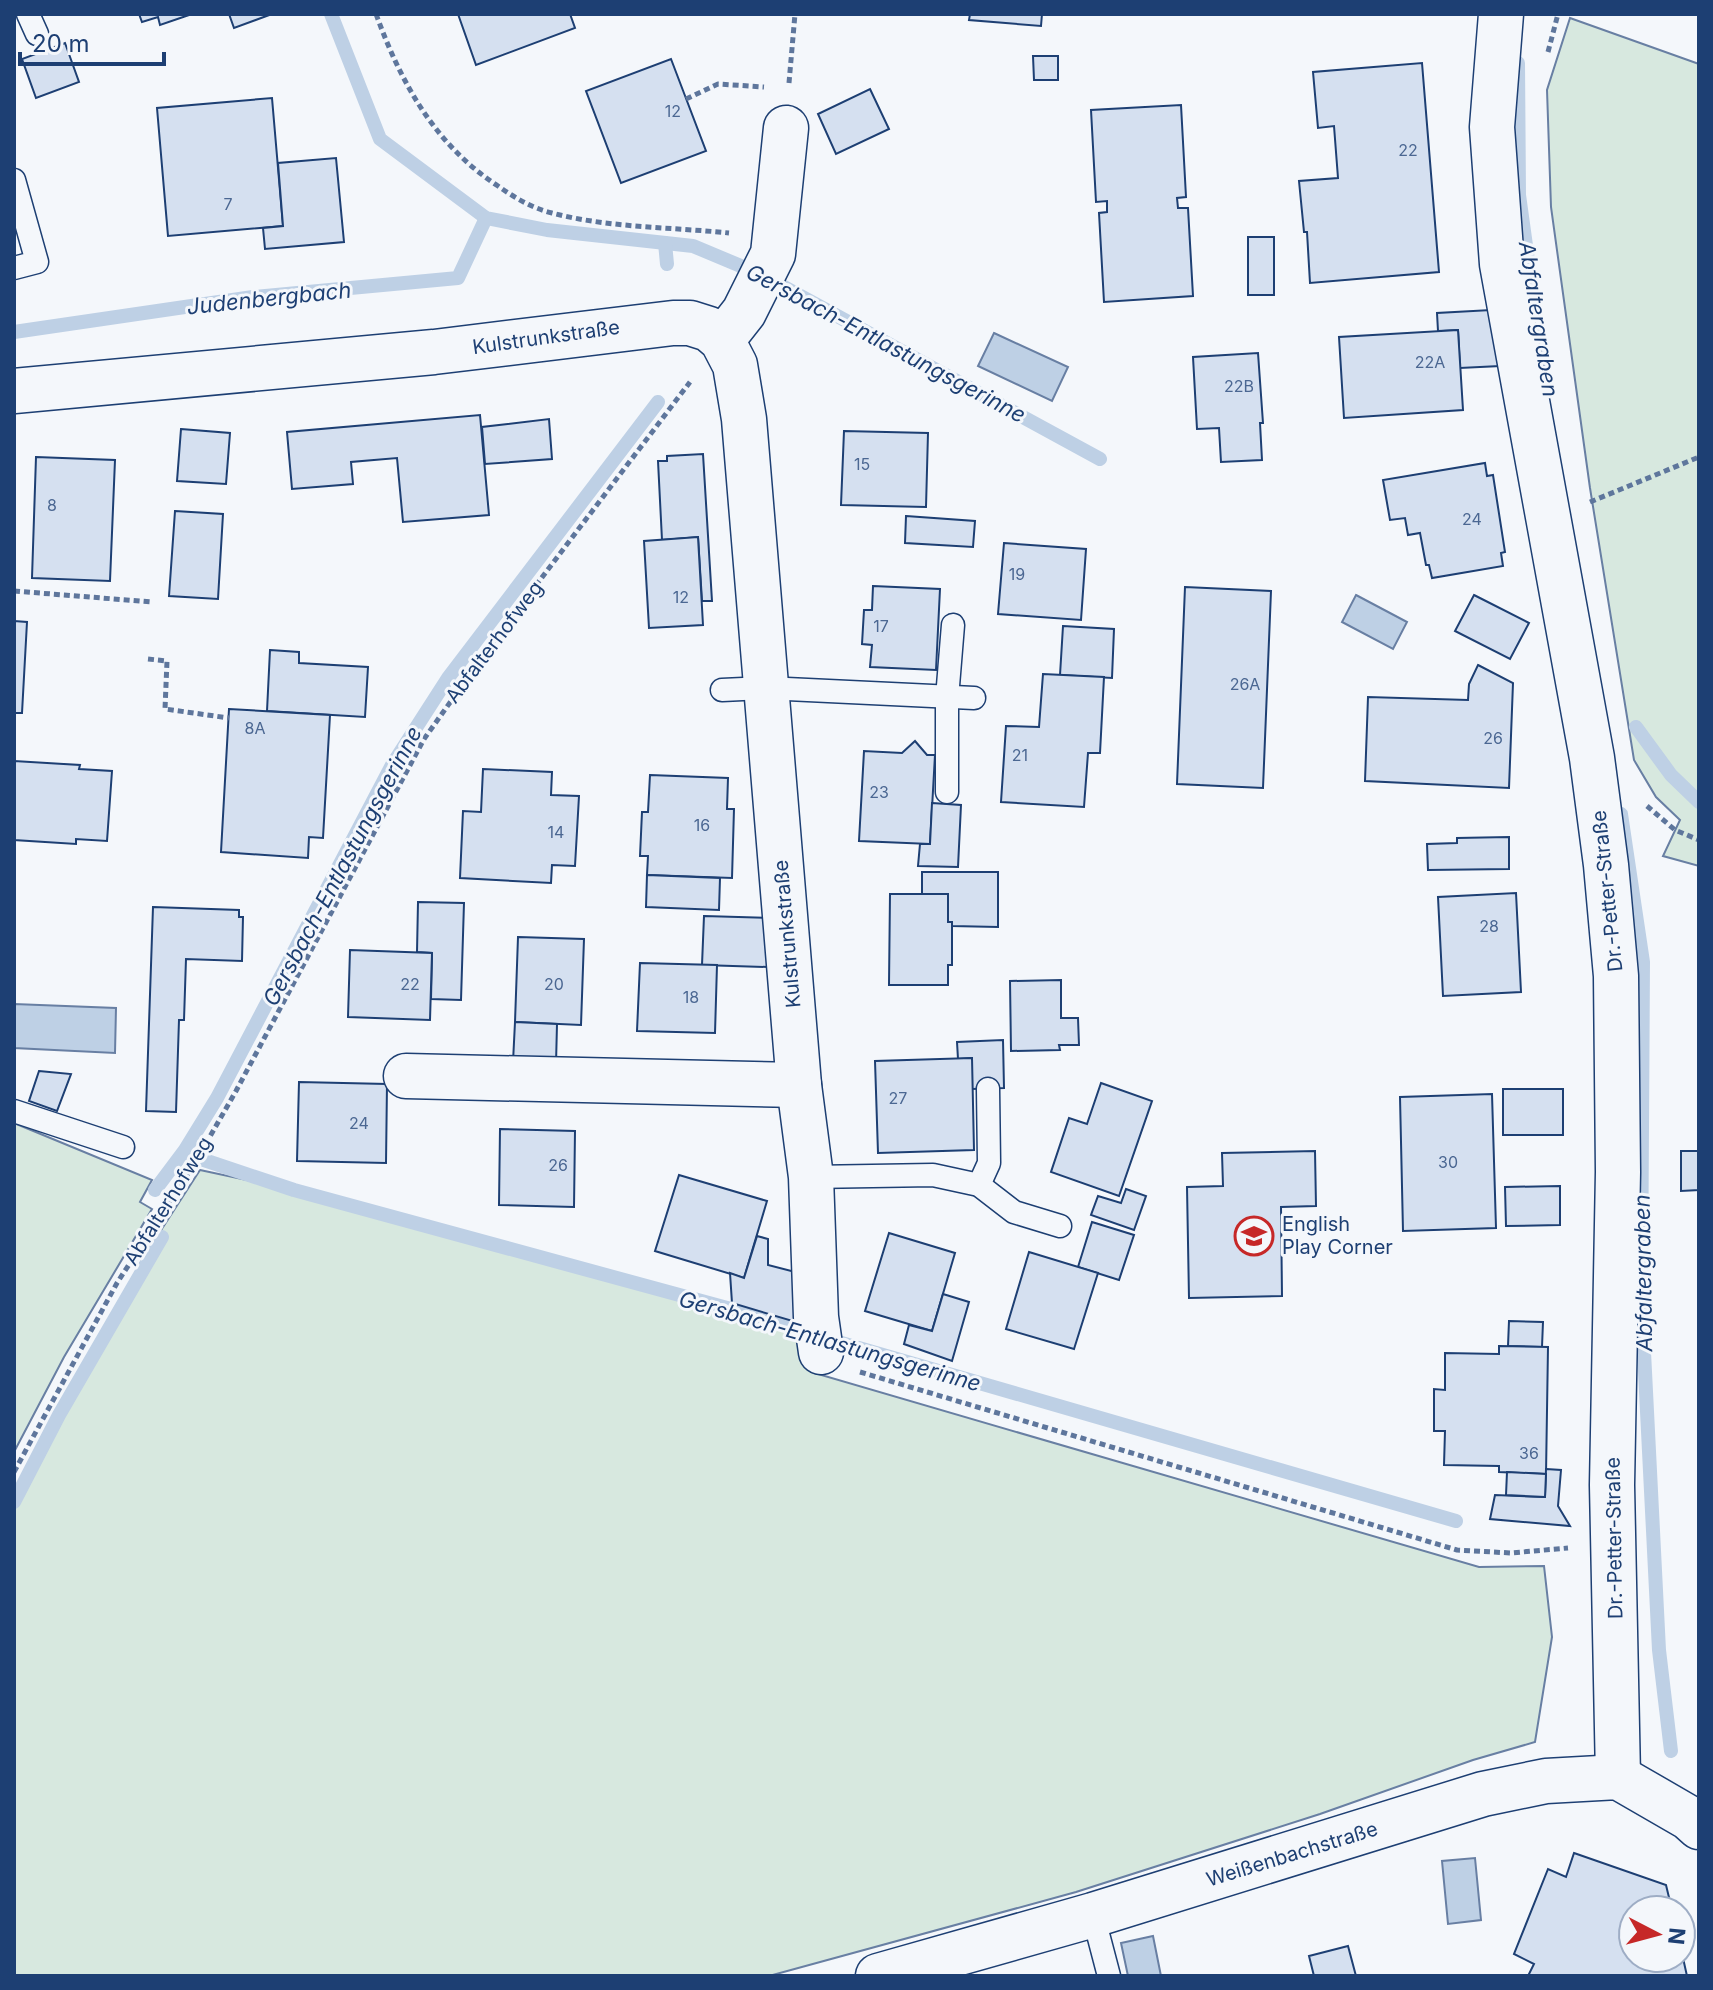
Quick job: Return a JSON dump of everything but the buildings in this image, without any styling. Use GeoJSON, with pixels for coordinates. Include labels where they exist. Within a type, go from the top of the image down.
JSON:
{"type":"FeatureCollection","features":[{"type":"Feature","properties":{"kind":"street","name":"Dr.-Petter-Straße"},"geometry":{"type":"LineString","coordinates":[[1501,14],[1492,127],[1502,264],[1592,758],[1616,976],[1618,1172],[1613,1544],[1618,1777]]}},
{"type":"Feature","properties":{"kind":"street"},"geometry":{"type":"LineString","coordinates":[[733,326],[770,259],[787,108]]}},
{"type":"Feature","properties":{"kind":"street","name":"Kulstrunkstraße"},"geometry":{"type":"LineString","coordinates":[[14,391],[434,352],[646,324],[690,323],[709,329],[733,326],[744,419],[799,1085],[811,1177],[819,1336]]}},
{"type":"Feature","properties":{"kind":"street"},"geometry":{"type":"LineString","coordinates":[[406,1076],[799,1085]]}},
{"type":"Feature","properties":{"kind":"street"},"geometry":{"type":"LineString","coordinates":[[1618,1777],[1689,1818],[1699,1827]]}},
{"type":"Feature","properties":{"kind":"street","name":"Weißenbachstraße"},"geometry":{"type":"LineString","coordinates":[[878,1976],[1093,1915],[1483,1794],[1546,1781],[1618,1777]]}},
{"type":"Feature","properties":{"kind":"lane"},"geometry":{"type":"LineString","coordinates":[[14,180],[37,262],[14,268]]}},
{"type":"Feature","properties":{"kind":"lane"},"geometry":{"type":"LineString","coordinates":[[947,792],[947,698],[953,625]]}},
{"type":"Feature","properties":{"kind":"lane"},"geometry":{"type":"LineString","coordinates":[[722,690],[766,688],[974,698]]}},
{"type":"Feature","properties":{"kind":"lane"},"geometry":{"type":"LineString","coordinates":[[979,1185],[989,1163],[988,1089]]}},
{"type":"Feature","properties":{"kind":"lane"},"geometry":{"type":"LineString","coordinates":[[14,1111],[123,1147]]}},
{"type":"Feature","properties":{"kind":"lane"},"geometry":{"type":"LineString","coordinates":[[811,1177],[933,1175],[979,1185],[1014,1212],[1060,1226]]}},
{"type":"Feature","properties":{"kind":"lane"},"geometry":{"type":"LineString","coordinates":[[1093,1915],[1109,1976]]}},
{"type":"Feature","properties":{"kind":"path"},"geometry":{"type":"LineString","coordinates":[[376,14],[386,43],[427,118],[452,151],[478,174],[511,195],[541,210],[583,219],[737,234],[770,259]]}},
{"type":"Feature","properties":{"kind":"path"},"geometry":{"type":"LineString","coordinates":[[686,99],[718,84],[787,108],[795,14]]}},
{"type":"Feature","properties":{"kind":"path"},"geometry":{"type":"LineString","coordinates":[[1546,57],[1558,14]]}},
{"type":"Feature","properties":{"kind":"path","name":"Abfalterhofweg"},"geometry":{"type":"LineString","coordinates":[[14,1472],[117,1283],[193,1166],[236,1091],[424,739],[496,638],[733,326]]}},
{"type":"Feature","properties":{"kind":"path"},"geometry":{"type":"LineString","coordinates":[[1585,504],[1699,457]]}},
{"type":"Feature","properties":{"kind":"path"},"geometry":{"type":"LineString","coordinates":[[14,591],[152,602]]}},
{"type":"Feature","properties":{"kind":"path"},"geometry":{"type":"LineString","coordinates":[[148,659],[167,661],[165,709],[229,718]]}},
{"type":"Feature","properties":{"kind":"path"},"geometry":{"type":"LineString","coordinates":[[819,1336],[823,1361],[1457,1550],[1511,1553],[1613,1544]]}},
{"type":"Feature","properties":{"kind":"shaded area"},"geometry":{"type":"Polygon","coordinates":[[[1570,18],[1699,64],[1699,866],[1663,856],[1680,820],[1656,797],[1634,760],[1590,488],[1551,207],[1547,90],[1570,18]]]}},
{"type":"Feature","properties":{"kind":"shaded area"},"geometry":{"type":"Polygon","coordinates":[[[14,1123],[152,1180],[140,1202],[152,1209],[64,1357],[14,1452],[14,1123]]]}},
{"type":"Feature","properties":{"kind":"shaded area"},"geometry":{"type":"Polygon","coordinates":[[[200,1170],[294,1190],[804,1329],[811,1372],[1479,1567],[1544,1566],[1552,1637],[1535,1742],[1076,1892],[769,1976],[14,1976],[14,1501],[143,1258],[200,1170]]]}},
{"type":"Feature","properties":{"kind":"water"},"geometry":{"type":"Polygon","coordinates":[[[994,333],[1068,367],[1052,401],[978,366],[994,333]]]}},
{"type":"Feature","properties":{"kind":"water"},"geometry":{"type":"Polygon","coordinates":[[[1356,595],[1407,622],[1393,649],[1342,622],[1356,595]]]}},
{"type":"Feature","properties":{"kind":"water"},"geometry":{"type":"Polygon","coordinates":[[[14,1004],[116,1008],[115,1053],[14,1048],[14,1004]]]}},
{"type":"Feature","properties":{"kind":"water"},"geometry":{"type":"Polygon","coordinates":[[[1475,1858],[1481,1920],[1448,1924],[1442,1861],[1475,1858]]]}},
{"type":"Feature","properties":{"kind":"water"},"geometry":{"type":"Polygon","coordinates":[[[1153,1936],[1161,1976],[1128,1976],[1121,1943],[1153,1936]]]}},
{"type":"Feature","properties":{"kind":"waterway","name":"Gersbach-Entlastungsgerinne"},"geometry":{"type":"LineString","coordinates":[[331,14],[380,139],[486,218],[547,230],[693,246],[760,274],[1100,459]]}},
{"type":"Feature","properties":{"kind":"waterway","name":"Abfaltergraben"},"geometry":{"type":"LineString","coordinates":[[1518,63],[1519,195],[1542,361]]}},
{"type":"Feature","properties":{"kind":"waterway","name":"Judenbergbach"},"geometry":{"type":"LineString","coordinates":[[14,332],[253,297],[458,278],[486,218]]}},
{"type":"Feature","properties":{"kind":"waterway","name":"Gersbach-Entlastungsgerinne"},"geometry":{"type":"LineString","coordinates":[[665,243],[667,264]]}},
{"type":"Feature","properties":{"kind":"waterway","name":"Gersbach-Entlastungsgerinne"},"geometry":{"type":"LineString","coordinates":[[155,1190],[185,1150],[217,1098],[392,765],[448,678],[658,402]]}},
{"type":"Feature","properties":{"kind":"waterway","name":"Gersbach-Entlastungsgerinne"},"geometry":{"type":"LineString","coordinates":[[1636,727],[1671,775],[1699,802]]}},
{"type":"Feature","properties":{"kind":"waterway","name":"Abfaltergraben"},"geometry":{"type":"LineString","coordinates":[[1621,814],[1643,962],[1641,1292],[1659,1650],[1671,1751]]}},
{"type":"Feature","properties":{"kind":"waterway","name":"Gersbach-Entlastungsgerinne"},"geometry":{"type":"LineString","coordinates":[[204,1160],[294,1190],[804,1329],[838,1342],[1456,1521]]}},
{"type":"Feature","properties":{"kind":"waterway","name":"Gersbach-Entlastungsgerinne"},"geometry":{"type":"LineString","coordinates":[[14,1502],[59,1415],[162,1237]]}},
{"type":"Feature","properties":{"kind":"place","name":"English Play Corner"},"geometry":{"type":"Point","coordinates":[1254,1236]}}]}
